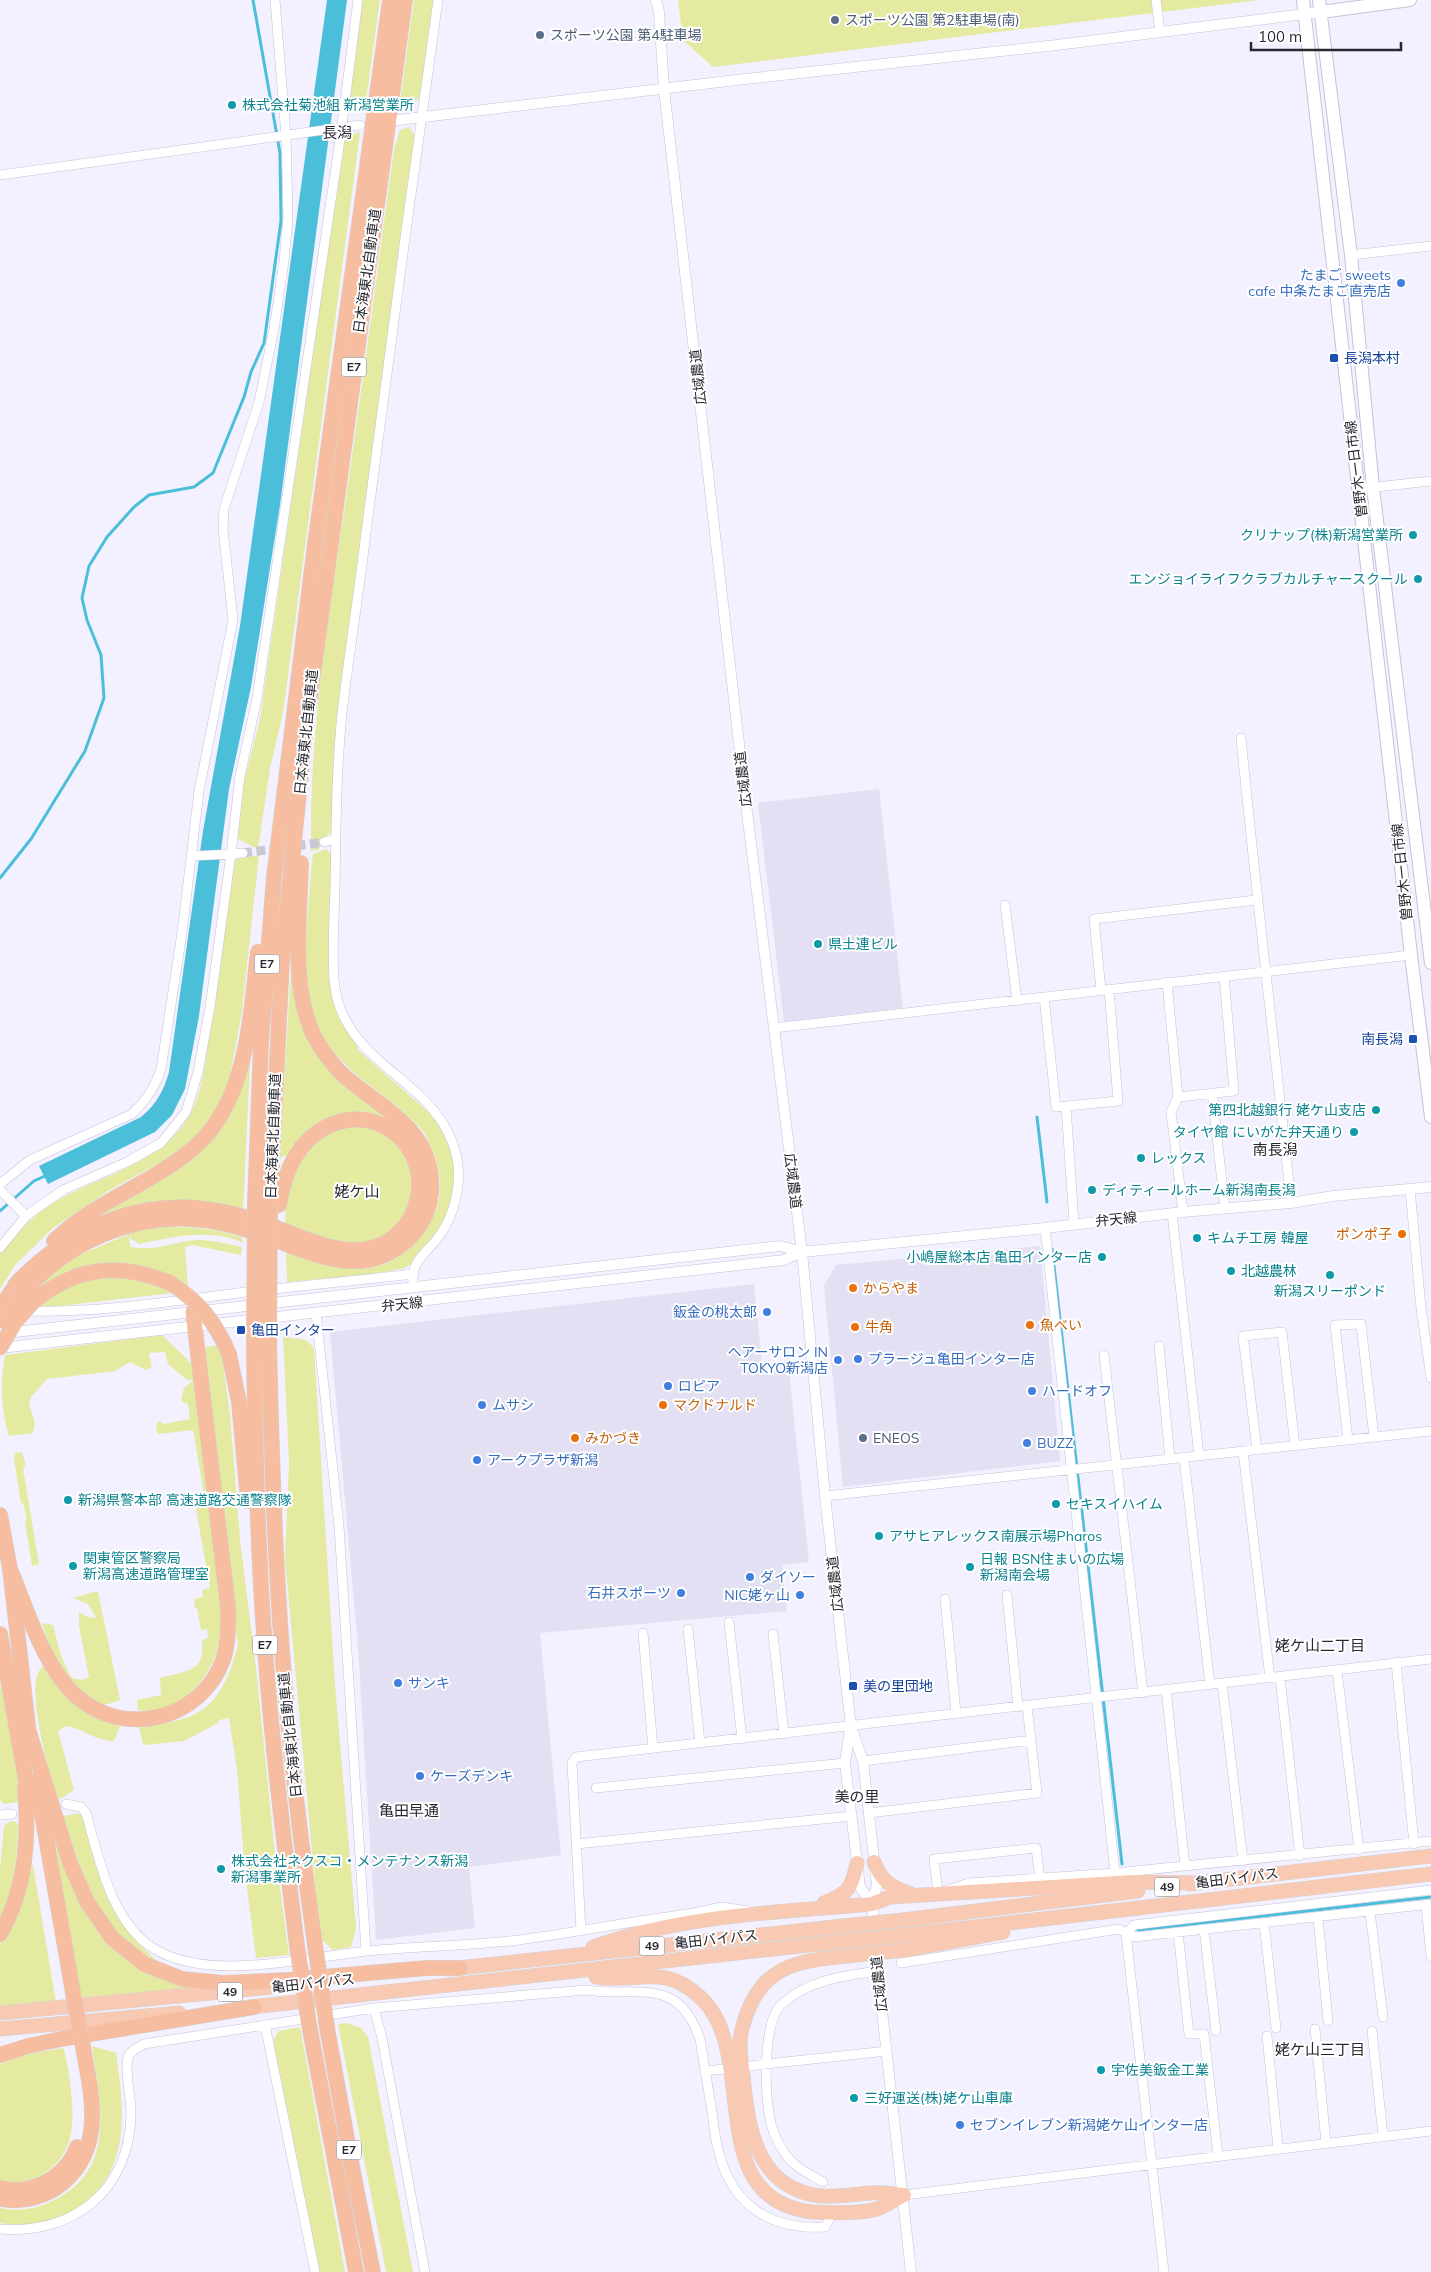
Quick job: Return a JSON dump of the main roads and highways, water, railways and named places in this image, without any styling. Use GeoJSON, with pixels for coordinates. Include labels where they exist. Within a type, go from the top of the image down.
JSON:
{"type":"FeatureCollection","features":[{"type":"Feature","properties":{"kind":"highway","name":"日本海東北自動車道"},"geometry":{"type":"LineString","coordinates":[[356,2272],[310,2030],[297,1946],[282,1823],[264,1634],[257,1497],[266,1342],[268,1204],[267,958],[292,725],[390,0]]}},
{"type":"Feature","properties":{"kind":"highway","name":"日本海東北自動車道"},"geometry":{"type":"LineString","coordinates":[[268,1204],[282,969],[305,734],[405,0]]}},
{"type":"Feature","properties":{"kind":"highway"},"geometry":{"type":"LineString","coordinates":[[0,1332],[25,1293],[47,1248],[83,1216],[186,1155],[210,1131],[226,1105],[238,1075],[246,1036],[278,798],[292,725]]}},
{"type":"Feature","properties":{"kind":"highway"},"geometry":{"type":"LineString","coordinates":[[25,1293],[46,1270],[78,1246],[113,1231],[148,1222],[184,1219],[233,1225],[319,1255],[358,1261],[380,1257],[401,1246],[418,1228],[424,1218],[431,1196],[432,1182],[425,1151],[403,1122],[339,1070],[325,1053],[306,1015],[299,969],[305,734]]}},
{"type":"Feature","properties":{"kind":"highway"},"geometry":{"type":"LineString","coordinates":[[0,1348],[15,1322],[37,1262],[66,1241],[101,1224],[152,1210],[184,1208],[217,1211],[253,1220],[334,1247],[353,1250],[376,1246],[398,1233],[413,1214],[419,1190],[417,1165],[412,1153],[395,1133],[372,1121],[345,1120],[320,1130],[300,1148],[268,1204],[276,1251],[266,1342]]}},
{"type":"Feature","properties":{"kind":"highway"},"geometry":{"type":"LineString","coordinates":[[0,1309],[25,1293],[97,1271],[116,1269],[134,1270],[170,1283],[201,1306],[212,1321],[229,1354],[238,1402],[264,1634]]}},
{"type":"Feature","properties":{"kind":"highway"},"geometry":{"type":"LineString","coordinates":[[10,1569],[49,1659],[68,1689],[88,1706],[114,1717],[128,1720],[155,1719],[184,1708],[207,1687],[222,1660],[227,1644],[228,1607],[194,1319]]}},
{"type":"Feature","properties":{"kind":"highway","name":"日本海東北自動車道"},"geometry":{"type":"LineString","coordinates":[[266,1342],[281,1632],[289,1730],[327,2028],[373,2272]]}},
{"type":"Feature","properties":{"kind":"highway"},"geometry":{"type":"LineString","coordinates":[[0,1515],[10,1569],[27,1726],[68,1993]]}},
{"type":"Feature","properties":{"kind":"highway"},"geometry":{"type":"LineString","coordinates":[[0,1634],[22,1760],[78,2047],[89,2082],[92,2120],[88,2148],[82,2161],[67,2181],[47,2195],[23,2201],[0,2199]]}},
{"type":"Feature","properties":{"kind":"highway"},"geometry":{"type":"LineString","coordinates":[[27,1726],[68,1856],[87,1902],[112,1938],[144,1964],[182,1979],[232,1983],[428,1968],[460,1968]]}},
{"type":"Feature","properties":{"kind":"highway"},"geometry":{"type":"LineString","coordinates":[[0,1934],[17,1897],[24,1864],[27,1823],[22,1760]]}},
{"type":"Feature","properties":{"kind":"highway","name":"亀田バイパス"},"geometry":{"type":"LineString","coordinates":[[0,2013],[460,1968],[572,1954],[903,1920],[1431,1856]]}},
{"type":"Feature","properties":{"kind":"highway"},"geometry":{"type":"LineString","coordinates":[[874,1862],[880,1877],[897,1890],[915,1896]]}},
{"type":"Feature","properties":{"kind":"highway"},"geometry":{"type":"LineString","coordinates":[[807,1910],[842,1896],[853,1880],[857,1863]]}},
{"type":"Feature","properties":{"kind":"highway","name":"亀田バイパス"},"geometry":{"type":"LineString","coordinates":[[0,2028],[254,2007],[1070,1917],[1431,1874]]}},
{"type":"Feature","properties":{"kind":"highway"},"geometry":{"type":"LineString","coordinates":[[572,1954],[628,1934],[719,1918],[872,1904],[890,1897],[1134,1882],[1197,1883]]}},
{"type":"Feature","properties":{"kind":"highway"},"geometry":{"type":"LineString","coordinates":[[572,1972],[603,1978],[644,1975],[668,1978],[683,1984],[701,1997],[711,2009],[728,2050],[739,2140],[752,2175],[762,2188],[788,2206],[804,2211],[833,2213],[877,2209],[904,2195],[872,2193],[832,2197],[813,2196],[794,2189],[779,2180],[766,2164],[756,2144],[747,2115],[740,2052],[741,2031],[749,2006],[764,1984],[784,1970],[808,1960],[847,1956],[903,1956],[953,1942],[1070,1917]]}},
{"type":"Feature","properties":{"kind":"highway"},"geometry":{"type":"LineString","coordinates":[[0,2055],[28,2046],[66,2038],[254,2007]]}},
{"type":"Feature","properties":{"kind":"highway"},"geometry":{"type":"LineString","coordinates":[[0,2188],[26,2189],[47,2182],[64,2169],[76,2150],[80,2139],[82,2114],[78,2047]]}},
{"type":"Feature","properties":{"kind":"main road","name":"曽野木一日市線"},"geometry":{"type":"LineString","coordinates":[[1303,0],[1431,1117]]}},
{"type":"Feature","properties":{"kind":"main road"},"geometry":{"type":"LineString","coordinates":[[1320,6],[1410,0]]}},
{"type":"Feature","properties":{"kind":"main road","name":"曽野木一日市線"},"geometry":{"type":"LineString","coordinates":[[1320,6],[1351,255],[1373,488],[1430,956]]}},
{"type":"Feature","properties":{"kind":"water"},"geometry":{"type":"Polygon","coordinates":[[[327,0],[347,0],[280,505],[251,687],[229,789],[199,1016],[185,1089],[172,1115],[155,1132],[48,1184],[39,1166],[141,1117],[159,1097],[169,1072],[203,831],[240,626],[327,0]]]}},
{"type":"Feature","properties":{"kind":"waterway"},"geometry":{"type":"LineString","coordinates":[[0,878],[31,839],[85,751],[104,698],[101,655],[87,620],[82,598],[89,566],[107,537],[134,507],[149,495],[194,487],[213,473],[244,397],[251,372],[264,343],[281,221],[280,153],[253,0]]}},
{"type":"Feature","properties":{"kind":"waterway"},"geometry":{"type":"LineString","coordinates":[[1037,1117],[1047,1202]]}},
{"type":"Feature","properties":{"kind":"waterway"},"geometry":{"type":"LineString","coordinates":[[0,1211],[34,1181],[47,1175]]}},
{"type":"Feature","properties":{"kind":"waterway"},"geometry":{"type":"LineString","coordinates":[[1052,1249],[1122,1864]]}},
{"type":"Feature","properties":{"kind":"waterway"},"geometry":{"type":"LineString","coordinates":[[1138,1930],[1431,1897]]}},
{"type":"Feature","properties":{"kind":"tunnel"},"geometry":{"type":"LineString","coordinates":[[243,853],[324,842]]}},
{"type":"Feature","properties":{"kind":"place","name":"スポーツ公園 第2駐車場(南)"},"geometry":{"type":"Point","coordinates":[835,20]}},
{"type":"Feature","properties":{"kind":"place","name":"スポーツ公園 第4駐車場"},"geometry":{"type":"Point","coordinates":[540,35]}},
{"type":"Feature","properties":{"kind":"place","name":"株式会社菊池組 新潟営業所"},"geometry":{"type":"Point","coordinates":[232,105]}},
{"type":"Feature","properties":{"kind":"place","name":"たまご sweets cafe 中条たまご直売店"},"geometry":{"type":"Point","coordinates":[1401,283]}},
{"type":"Feature","properties":{"kind":"place","name":"長潟本村"},"geometry":{"type":"Point","coordinates":[1334,358]}},
{"type":"Feature","properties":{"kind":"place","name":"クリナップ(株)新潟営業所"},"geometry":{"type":"Point","coordinates":[1413,535]}},
{"type":"Feature","properties":{"kind":"place","name":"エンジョイライフクラブカルチャースクール"},"geometry":{"type":"Point","coordinates":[1418,579]}},
{"type":"Feature","properties":{"kind":"place","name":"県土連ビル"},"geometry":{"type":"Point","coordinates":[818,944]}},
{"type":"Feature","properties":{"kind":"place","name":"南長潟"},"geometry":{"type":"Point","coordinates":[1413,1039]}},
{"type":"Feature","properties":{"kind":"place","name":"第四北越銀行 姥ケ山支店"},"geometry":{"type":"Point","coordinates":[1376,1110]}},
{"type":"Feature","properties":{"kind":"place","name":"タイヤ館 にいがた弁天通り"},"geometry":{"type":"Point","coordinates":[1354,1132]}},
{"type":"Feature","properties":{"kind":"place","name":"レックス"},"geometry":{"type":"Point","coordinates":[1141,1158]}},
{"type":"Feature","properties":{"kind":"place","name":"ディティールホーム新潟南長潟"},"geometry":{"type":"Point","coordinates":[1092,1190]}},
{"type":"Feature","properties":{"kind":"place","name":"ポンポ子"},"geometry":{"type":"Point","coordinates":[1402,1234]}},
{"type":"Feature","properties":{"kind":"place","name":"キムチ工房 韓屋"},"geometry":{"type":"Point","coordinates":[1197,1238]}},
{"type":"Feature","properties":{"kind":"place","name":"小嶋屋総本店 亀田インター店"},"geometry":{"type":"Point","coordinates":[1102,1257]}},
{"type":"Feature","properties":{"kind":"place","name":"北越農林"},"geometry":{"type":"Point","coordinates":[1231,1271]}},
{"type":"Feature","properties":{"kind":"place","name":"新潟スリーポンド"},"geometry":{"type":"Point","coordinates":[1330,1275]}},
{"type":"Feature","properties":{"kind":"place","name":"からやま"},"geometry":{"type":"Point","coordinates":[853,1288]}},
{"type":"Feature","properties":{"kind":"place","name":"鈑金の桃太郎"},"geometry":{"type":"Point","coordinates":[767,1312]}},
{"type":"Feature","properties":{"kind":"place","name":"魚べい"},"geometry":{"type":"Point","coordinates":[1030,1325]}},
{"type":"Feature","properties":{"kind":"place","name":"牛角"},"geometry":{"type":"Point","coordinates":[855,1327]}},
{"type":"Feature","properties":{"kind":"place","name":"亀田インター"},"geometry":{"type":"Point","coordinates":[241,1330]}},
{"type":"Feature","properties":{"kind":"place","name":"プラージュ亀田インター店"},"geometry":{"type":"Point","coordinates":[858,1359]}},
{"type":"Feature","properties":{"kind":"place","name":"ヘアーサロン IN TOKYO新潟店"},"geometry":{"type":"Point","coordinates":[838,1360]}},
{"type":"Feature","properties":{"kind":"place","name":"ロピア"},"geometry":{"type":"Point","coordinates":[668,1386]}},
{"type":"Feature","properties":{"kind":"place","name":"ハードオフ"},"geometry":{"type":"Point","coordinates":[1032,1391]}},
{"type":"Feature","properties":{"kind":"place","name":"ムサシ"},"geometry":{"type":"Point","coordinates":[482,1405]}},
{"type":"Feature","properties":{"kind":"place","name":"マクドナルド"},"geometry":{"type":"Point","coordinates":[663,1405]}},
{"type":"Feature","properties":{"kind":"place","name":"みかづき"},"geometry":{"type":"Point","coordinates":[575,1438]}},
{"type":"Feature","properties":{"kind":"place","name":"ENEOS"},"geometry":{"type":"Point","coordinates":[863,1438]}},
{"type":"Feature","properties":{"kind":"place","name":"BUZZ"},"geometry":{"type":"Point","coordinates":[1027,1443]}},
{"type":"Feature","properties":{"kind":"place","name":"アークプラザ新潟"},"geometry":{"type":"Point","coordinates":[477,1460]}},
{"type":"Feature","properties":{"kind":"place","name":"新潟県警本部 高速道路交通警察隊"},"geometry":{"type":"Point","coordinates":[68,1500]}},
{"type":"Feature","properties":{"kind":"place","name":"セキスイハイム"},"geometry":{"type":"Point","coordinates":[1056,1504]}},
{"type":"Feature","properties":{"kind":"place","name":"アサヒアレックス南展示場Pharos"},"geometry":{"type":"Point","coordinates":[879,1536]}},
{"type":"Feature","properties":{"kind":"place","name":"関東管区警察局 新潟高速道路管理室"},"geometry":{"type":"Point","coordinates":[73,1566]}},
{"type":"Feature","properties":{"kind":"place","name":"日報 BSN住まいの広場 新潟南会場"},"geometry":{"type":"Point","coordinates":[970,1567]}},
{"type":"Feature","properties":{"kind":"place","name":"ダイソー"},"geometry":{"type":"Point","coordinates":[750,1577]}},
{"type":"Feature","properties":{"kind":"place","name":"石井スポーツ"},"geometry":{"type":"Point","coordinates":[681,1593]}},
{"type":"Feature","properties":{"kind":"place","name":"NIC姥ヶ山"},"geometry":{"type":"Point","coordinates":[800,1595]}},
{"type":"Feature","properties":{"kind":"place","name":"サンキ"},"geometry":{"type":"Point","coordinates":[398,1683]}},
{"type":"Feature","properties":{"kind":"place","name":"美の里団地"},"geometry":{"type":"Point","coordinates":[853,1686]}},
{"type":"Feature","properties":{"kind":"place","name":"ケーズデンキ"},"geometry":{"type":"Point","coordinates":[420,1776]}},
{"type":"Feature","properties":{"kind":"place","name":"株式会社ネクスコ・メンテナンス新潟 新潟事業所"},"geometry":{"type":"Point","coordinates":[221,1869]}},
{"type":"Feature","properties":{"kind":"place","name":"宇佐美鈑金工業"},"geometry":{"type":"Point","coordinates":[1101,2070]}},
{"type":"Feature","properties":{"kind":"place","name":"三好運送(株)姥ケ山車庫"},"geometry":{"type":"Point","coordinates":[854,2098]}},
{"type":"Feature","properties":{"kind":"place","name":"セブンイレブン新潟姥ケ山インター店"},"geometry":{"type":"Point","coordinates":[960,2125]}},
{"type":"Feature","properties":{"kind":"district","name":"長潟"},"geometry":{"type":"Point","coordinates":[337,133]}},
{"type":"Feature","properties":{"kind":"district","name":"南長潟"},"geometry":{"type":"Point","coordinates":[1275,1150]}},
{"type":"Feature","properties":{"kind":"district","name":"姥ケ山"},"geometry":{"type":"Point","coordinates":[357,1192]}},
{"type":"Feature","properties":{"kind":"district","name":"姥ケ山二丁目"},"geometry":{"type":"Point","coordinates":[1320,1646]}},
{"type":"Feature","properties":{"kind":"district","name":"美の里"},"geometry":{"type":"Point","coordinates":[857,1797]}},
{"type":"Feature","properties":{"kind":"district","name":"亀田早通"},"geometry":{"type":"Point","coordinates":[409,1811]}},
{"type":"Feature","properties":{"kind":"district","name":"姥ケ山三丁目"},"geometry":{"type":"Point","coordinates":[1320,2050]}}]}
